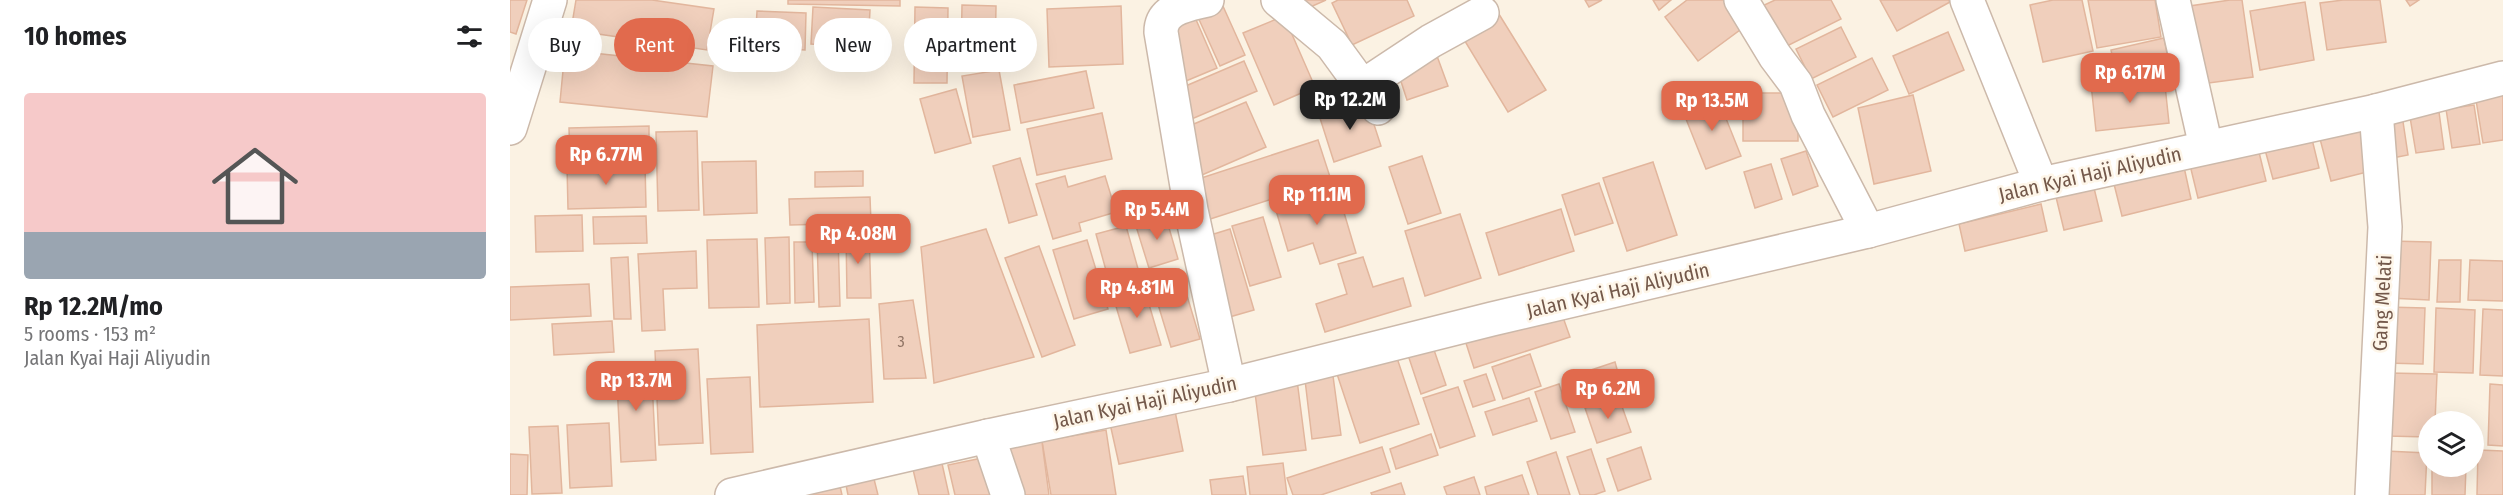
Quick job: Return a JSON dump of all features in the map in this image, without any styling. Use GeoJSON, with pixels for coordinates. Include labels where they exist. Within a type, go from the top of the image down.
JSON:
{"type":"FeatureCollection","features":[{"type":"Feature","properties":{"kind":"street"},"geometry":{"type":"LineString","coordinates":[[510,128],[550,0]]}},
{"type":"Feature","properties":{"kind":"street"},"geometry":{"type":"LineString","coordinates":[[1207,0],[1171,11],[1161,24],[1161,32],[1191,210],[1228,385]]}},
{"type":"Feature","properties":{"kind":"street"},"geometry":{"type":"LineString","coordinates":[[1278,0],[1332,45],[1371,97],[1431,41],[1482,13]]}},
{"type":"Feature","properties":{"kind":"street"},"geometry":{"type":"LineString","coordinates":[[1741,0],[1775,56],[1796,84],[1808,115],[1868,231]]}},
{"type":"Feature","properties":{"kind":"street"},"geometry":{"type":"LineString","coordinates":[[1967,0],[2041,184]]}},
{"type":"Feature","properties":{"kind":"street"},"geometry":{"type":"LineString","coordinates":[[2173,0],[2206,147]]}},
{"type":"Feature","properties":{"kind":"street","name":"Jalan Kyai Haji Aliyudin"},"geometry":{"type":"LineString","coordinates":[[732,495],[988,436],[1228,385],[1492,319],[1868,231],[2041,184],[2376,111],[2503,78]]}},
{"type":"Feature","properties":{"kind":"street","name":"Gang Melati"},"geometry":{"type":"LineString","coordinates":[[2372,495],[2385,228],[2376,111]]}},
{"type":"Feature","properties":{"kind":"street"},"geometry":{"type":"LineString","coordinates":[[988,436],[1008,495]]}},
{"type":"Feature","properties":{"kind":"building"},"geometry":{"type":"Polygon","coordinates":[[[510,0],[527,0],[516,34],[510,32],[510,0]]]}},
{"type":"Feature","properties":{"kind":"building"},"geometry":{"type":"Polygon","coordinates":[[[576,0],[652,0],[714,9],[712,18],[707,18],[707,50],[695,48],[695,18],[614,18],[614,36],[602,35],[602,18],[573,18],[576,0]]]}},
{"type":"Feature","properties":{"kind":"building"},"geometry":{"type":"Polygon","coordinates":[[[788,0],[900,0],[900,6],[788,4],[788,0]]]}},
{"type":"Feature","properties":{"kind":"building"},"geometry":{"type":"Polygon","coordinates":[[[1294,0],[1326,0],[1299,12],[1294,0]]]}},
{"type":"Feature","properties":{"kind":"building"},"geometry":{"type":"Polygon","coordinates":[[[1338,0],[1407,0],[1414,16],[1352,45],[1332,3],[1338,0]]]}},
{"type":"Feature","properties":{"kind":"building"},"geometry":{"type":"Polygon","coordinates":[[[1585,0],[1602,0],[1589,7],[1585,0]]]}},
{"type":"Feature","properties":{"kind":"building"},"geometry":{"type":"Polygon","coordinates":[[[1653,0],[1671,0],[1659,10],[1653,0]]]}},
{"type":"Feature","properties":{"kind":"building"},"geometry":{"type":"Polygon","coordinates":[[[1687,0],[1730,0],[1748,24],[1698,61],[1665,17],[1687,0]]]}},
{"type":"Feature","properties":{"kind":"building"},"geometry":{"type":"Polygon","coordinates":[[[1775,0],[1831,0],[1841,19],[1781,49],[1760,7],[1775,0]]]}},
{"type":"Feature","properties":{"kind":"building"},"geometry":{"type":"Polygon","coordinates":[[[1880,0],[1948,0],[1950,2],[1897,31],[1880,0]]]}},
{"type":"Feature","properties":{"kind":"building"},"geometry":{"type":"Polygon","coordinates":[[[2053,0],[2082,0],[2093,51],[2043,62],[2030,5],[2053,0]]]}},
{"type":"Feature","properties":{"kind":"building"},"geometry":{"type":"Polygon","coordinates":[[[2088,0],[2155,0],[2161,37],[2097,48],[2088,0]]]}},
{"type":"Feature","properties":{"kind":"building"},"geometry":{"type":"Polygon","coordinates":[[[2242,0],[2253,77],[2194,85],[2183,7],[2242,0]]]}},
{"type":"Feature","properties":{"kind":"building"},"geometry":{"type":"Polygon","coordinates":[[[2343,0],[2380,0],[2386,42],[2327,50],[2320,3],[2343,0]]]}},
{"type":"Feature","properties":{"kind":"building"},"geometry":{"type":"Polygon","coordinates":[[[2406,0],[2419,0],[2410,6],[2406,0]]]}},
{"type":"Feature","properties":{"kind":"building"},"geometry":{"type":"Polygon","coordinates":[[[2305,2],[2314,60],[2260,70],[2250,11],[2305,2]]]}},
{"type":"Feature","properties":{"kind":"building"},"geometry":{"type":"Polygon","coordinates":[[[1222,4],[1245,55],[1220,66],[1197,15],[1222,4]]]}},
{"type":"Feature","properties":{"kind":"building"},"geometry":{"type":"Polygon","coordinates":[[[962,5],[996,6],[996,18],[962,18],[962,5]]]}},
{"type":"Feature","properties":{"kind":"building"},"geometry":{"type":"Polygon","coordinates":[[[1121,6],[1123,64],[1049,67],[1047,9],[1121,6]]]}},
{"type":"Feature","properties":{"kind":"building"},"geometry":{"type":"Polygon","coordinates":[[[813,7],[870,10],[870,18],[814,18],[814,44],[811,44],[813,7]]]}},
{"type":"Feature","properties":{"kind":"building"},"geometry":{"type":"Polygon","coordinates":[[[915,7],[948,8],[948,18],[915,18],[915,7]]]}},
{"type":"Feature","properties":{"kind":"building"},"geometry":{"type":"Polygon","coordinates":[[[757,11],[806,13],[805,50],[802,50],[802,18],[757,18],[757,11]]]}},
{"type":"Feature","properties":{"kind":"building"},"geometry":{"type":"Polygon","coordinates":[[[1497,11],[1546,90],[1508,112],[1460,33],[1497,11]]]}},
{"type":"Feature","properties":{"kind":"building"},"geometry":{"type":"Polygon","coordinates":[[[1194,15],[1217,68],[1186,81],[1162,28],[1194,15]]]}},
{"type":"Feature","properties":{"kind":"building"},"geometry":{"type":"Polygon","coordinates":[[[1284,16],[1315,87],[1274,105],[1243,33],[1284,16]]]}},
{"type":"Feature","properties":{"kind":"building"},"geometry":{"type":"Polygon","coordinates":[[[1841,27],[1856,57],[1811,79],[1796,49],[1841,27]]]}},
{"type":"Feature","properties":{"kind":"building"},"geometry":{"type":"Polygon","coordinates":[[[1948,32],[1964,70],[1909,94],[1893,56],[1948,32]]]}},
{"type":"Feature","properties":{"kind":"building"},"geometry":{"type":"Polygon","coordinates":[[[2164,38],[2170,68],[2117,79],[2111,50],[2164,38]]]}},
{"type":"Feature","properties":{"kind":"building"},"geometry":{"type":"Polygon","coordinates":[[[602,54],[614,55],[614,72],[695,72],[695,64],[707,65],[707,72],[712,72],[707,117],[560,102],[563,72],[602,72],[602,54]]]}},
{"type":"Feature","properties":{"kind":"building"},"geometry":{"type":"Polygon","coordinates":[[[1437,56],[1448,86],[1407,100],[1397,69],[1437,56]]]}},
{"type":"Feature","properties":{"kind":"building"},"geometry":{"type":"Polygon","coordinates":[[[1872,58],[1888,90],[1833,117],[1817,85],[1872,58]]]}},
{"type":"Feature","properties":{"kind":"building"},"geometry":{"type":"Polygon","coordinates":[[[1244,61],[1257,91],[1187,121],[1174,91],[1244,61]]]}},
{"type":"Feature","properties":{"kind":"building"},"geometry":{"type":"Polygon","coordinates":[[[1086,71],[1094,108],[1021,123],[1014,85],[1086,71]]]}},
{"type":"Feature","properties":{"kind":"building"},"geometry":{"type":"Polygon","coordinates":[[[914,72],[947,72],[947,83],[914,83],[914,72]]]}},
{"type":"Feature","properties":{"kind":"building"},"geometry":{"type":"Polygon","coordinates":[[[999,72],[1010,130],[973,137],[962,76],[999,72]]]}},
{"type":"Feature","properties":{"kind":"building"},"geometry":{"type":"Polygon","coordinates":[[[2164,76],[2169,123],[2096,131],[2091,84],[2164,76]]]}},
{"type":"Feature","properties":{"kind":"building"},"geometry":{"type":"Polygon","coordinates":[[[956,89],[971,143],[935,153],[920,99],[956,89]]]}},
{"type":"Feature","properties":{"kind":"building"},"geometry":{"type":"Polygon","coordinates":[[[2503,92],[2503,140],[2483,143],[2475,94],[2503,92]]]}},
{"type":"Feature","properties":{"kind":"building"},"geometry":{"type":"Polygon","coordinates":[[[1743,93],[1798,93],[1798,141],[1743,141],[1743,93]]]}},
{"type":"Feature","properties":{"kind":"building"},"geometry":{"type":"Polygon","coordinates":[[[1913,95],[1931,171],[1874,184],[1858,108],[1913,95]]]}},
{"type":"Feature","properties":{"kind":"building"},"geometry":{"type":"Polygon","coordinates":[[[1717,96],[1741,156],[1706,169],[1682,109],[1717,96]]]}},
{"type":"Feature","properties":{"kind":"building"},"geometry":{"type":"Polygon","coordinates":[[[1366,100],[1381,146],[1334,162],[1319,115],[1366,100]]]}},
{"type":"Feature","properties":{"kind":"building"},"geometry":{"type":"Polygon","coordinates":[[[1246,102],[1266,147],[1202,175],[1182,129],[1246,102]]]}},
{"type":"Feature","properties":{"kind":"building"},"geometry":{"type":"Polygon","coordinates":[[[2474,105],[2480,144],[2452,148],[2446,109],[2474,105]]]}},
{"type":"Feature","properties":{"kind":"building"},"geometry":{"type":"Polygon","coordinates":[[[2439,112],[2444,149],[2416,153],[2410,117],[2439,112]]]}},
{"type":"Feature","properties":{"kind":"building"},"geometry":{"type":"Polygon","coordinates":[[[1102,113],[1112,159],[1037,175],[1027,129],[1102,113]]]}},
{"type":"Feature","properties":{"kind":"building"},"geometry":{"type":"Polygon","coordinates":[[[2402,115],[2408,155],[2387,159],[2381,119],[2402,115]]]}},
{"type":"Feature","properties":{"kind":"building"},"geometry":{"type":"Polygon","coordinates":[[[2360,125],[2371,171],[2331,181],[2319,135],[2360,125]]]}},
{"type":"Feature","properties":{"kind":"building"},"geometry":{"type":"Polygon","coordinates":[[[649,126],[649,157],[570,159],[569,128],[649,126]]]}},
{"type":"Feature","properties":{"kind":"building"},"geometry":{"type":"Polygon","coordinates":[[[697,131],[699,210],[658,211],[656,132],[697,131]]]}},
{"type":"Feature","properties":{"kind":"building"},"geometry":{"type":"Polygon","coordinates":[[[2311,135],[2319,168],[2273,179],[2264,146],[2311,135]]]}},
{"type":"Feature","properties":{"kind":"building"},"geometry":{"type":"Polygon","coordinates":[[[1318,140],[1331,180],[1201,222],[1189,182],[1318,140]]]}},
{"type":"Feature","properties":{"kind":"building"},"geometry":{"type":"Polygon","coordinates":[[[2258,148],[2266,181],[2198,198],[2190,165],[2258,148]]]}},
{"type":"Feature","properties":{"kind":"building"},"geometry":{"type":"Polygon","coordinates":[[[1806,151],[1818,186],[1793,195],[1781,159],[1806,151]]]}},
{"type":"Feature","properties":{"kind":"building"},"geometry":{"type":"Polygon","coordinates":[[[1422,156],[1441,213],[1408,224],[1389,167],[1422,156]]]}},
{"type":"Feature","properties":{"kind":"building"},"geometry":{"type":"Polygon","coordinates":[[[1020,158],[1037,215],[1009,223],[993,166],[1020,158]]]}},
{"type":"Feature","properties":{"kind":"building"},"geometry":{"type":"Polygon","coordinates":[[[756,161],[757,213],[704,215],[702,162],[756,161]]]}},
{"type":"Feature","properties":{"kind":"building"},"geometry":{"type":"Polygon","coordinates":[[[1653,162],[1677,235],[1627,251],[1603,178],[1653,162]]]}},
{"type":"Feature","properties":{"kind":"building"},"geometry":{"type":"Polygon","coordinates":[[[645,164],[646,207],[568,209],[567,166],[645,164]]]}},
{"type":"Feature","properties":{"kind":"building"},"geometry":{"type":"Polygon","coordinates":[[[1771,164],[1782,199],[1755,208],[1744,172],[1771,164]]]}},
{"type":"Feature","properties":{"kind":"building"},"geometry":{"type":"Polygon","coordinates":[[[2184,167],[2191,199],[2122,216],[2114,184],[2184,167]]]}},
{"type":"Feature","properties":{"kind":"building"},"geometry":{"type":"Polygon","coordinates":[[[863,171],[863,186],[815,187],[815,172],[863,171]]]}},
{"type":"Feature","properties":{"kind":"building"},"geometry":{"type":"Polygon","coordinates":[[[1065,176],[1068,187],[1105,176],[1116,212],[1079,223],[1081,231],[1053,239],[1036,184],[1065,176]]]}},
{"type":"Feature","properties":{"kind":"building"},"geometry":{"type":"Polygon","coordinates":[[[1599,183],[1613,223],[1575,235],[1562,195],[1599,183]]]}},
{"type":"Feature","properties":{"kind":"building"},"geometry":{"type":"Polygon","coordinates":[[[2094,188],[2102,221],[2064,230],[2056,197],[2094,188]]]}},
{"type":"Feature","properties":{"kind":"building"},"geometry":{"type":"Polygon","coordinates":[[[1337,189],[1356,253],[1320,264],[1313,243],[1288,251],[1275,207],[1337,189]]]}},
{"type":"Feature","properties":{"kind":"building"},"geometry":{"type":"Polygon","coordinates":[[[870,197],[871,223],[790,225],[789,199],[870,197]]]}},
{"type":"Feature","properties":{"kind":"building"},"geometry":{"type":"Polygon","coordinates":[[[2041,204],[2047,231],[1965,251],[1959,224],[2041,204]]]}},
{"type":"Feature","properties":{"kind":"building"},"geometry":{"type":"Polygon","coordinates":[[[1561,209],[1574,251],[1499,275],[1486,233],[1561,209]]]}},
{"type":"Feature","properties":{"kind":"building"},"geometry":{"type":"Polygon","coordinates":[[[1165,214],[1178,259],[1149,268],[1135,223],[1165,214]]]}},
{"type":"Feature","properties":{"kind":"building"},"geometry":{"type":"Polygon","coordinates":[[[1460,214],[1481,278],[1425,296],[1405,231],[1460,214]]]}},
{"type":"Feature","properties":{"kind":"building"},"geometry":{"type":"Polygon","coordinates":[[[582,215],[583,251],[536,252],[535,216],[582,215]]]}},
{"type":"Feature","properties":{"kind":"building"},"geometry":{"type":"Polygon","coordinates":[[[646,216],[647,243],[594,244],[593,217],[646,216]]]}},
{"type":"Feature","properties":{"kind":"building"},"geometry":{"type":"Polygon","coordinates":[[[1263,217],[1281,277],[1250,286],[1232,226],[1263,217]]]}},
{"type":"Feature","properties":{"kind":"building"},"geometry":{"type":"Polygon","coordinates":[[[1126,226],[1140,276],[1110,285],[1096,234],[1126,226]]]}},
{"type":"Feature","properties":{"kind":"building"},"geometry":{"type":"Polygon","coordinates":[[[986,229],[1034,357],[934,383],[921,247],[986,229]]]}},
{"type":"Feature","properties":{"kind":"building"},"geometry":{"type":"Polygon","coordinates":[[[1230,229],[1254,310],[1226,318],[1201,238],[1230,229]]]}},
{"type":"Feature","properties":{"kind":"building"},"geometry":{"type":"Polygon","coordinates":[[[869,231],[871,298],[847,298],[846,232],[869,231]]]}},
{"type":"Feature","properties":{"kind":"building"},"geometry":{"type":"Polygon","coordinates":[[[838,236],[840,306],[819,307],[817,237],[838,236]]]}},
{"type":"Feature","properties":{"kind":"building"},"geometry":{"type":"Polygon","coordinates":[[[789,237],[790,303],[767,304],[765,238],[789,237]]]}},
{"type":"Feature","properties":{"kind":"building"},"geometry":{"type":"Polygon","coordinates":[[[757,239],[759,307],[709,308],[707,240],[757,239]]]}},
{"type":"Feature","properties":{"kind":"building"},"geometry":{"type":"Polygon","coordinates":[[[1087,240],[1108,309],[1074,319],[1053,250],[1087,240]]]}},
{"type":"Feature","properties":{"kind":"building"},"geometry":{"type":"Polygon","coordinates":[[[2391,241],[2431,242],[2429,300],[2389,298],[2391,241]]]}},
{"type":"Feature","properties":{"kind":"building"},"geometry":{"type":"Polygon","coordinates":[[[794,242],[812,242],[814,302],[795,303],[794,242]]]}},
{"type":"Feature","properties":{"kind":"building"},"geometry":{"type":"Polygon","coordinates":[[[1039,246],[1075,345],[1042,357],[1005,258],[1039,246]]]}},
{"type":"Feature","properties":{"kind":"building"},"geometry":{"type":"Polygon","coordinates":[[[696,251],[697,288],[663,289],[665,330],[642,331],[638,254],[696,251]]]}},
{"type":"Feature","properties":{"kind":"building"},"geometry":{"type":"Polygon","coordinates":[[[628,257],[631,319],[614,319],[611,258],[628,257]]]}},
{"type":"Feature","properties":{"kind":"building"},"geometry":{"type":"Polygon","coordinates":[[[1363,257],[1373,287],[1403,278],[1411,306],[1325,332],[1316,304],[1347,294],[1338,264],[1363,257]]]}},
{"type":"Feature","properties":{"kind":"building"},"geometry":{"type":"Polygon","coordinates":[[[2439,260],[2461,260],[2460,302],[2437,302],[2439,260]]]}},
{"type":"Feature","properties":{"kind":"building"},"geometry":{"type":"Polygon","coordinates":[[[2470,260],[2503,261],[2503,301],[2468,300],[2470,260]]]}},
{"type":"Feature","properties":{"kind":"building"},"geometry":{"type":"Polygon","coordinates":[[[1179,269],[1200,339],[1171,347],[1150,278],[1179,269]]]}},
{"type":"Feature","properties":{"kind":"building"},"geometry":{"type":"Polygon","coordinates":[[[589,284],[591,316],[510,320],[510,287],[589,284]]]}},
{"type":"Feature","properties":{"kind":"building"},"geometry":{"type":"Polygon","coordinates":[[[1143,284],[1161,345],[1130,353],[1112,293],[1143,284]]]}},
{"type":"Feature","properties":{"kind":"building"},"geometry":{"type":"Polygon","coordinates":[[[913,300],[926,378],[884,379],[879,304],[913,300]]]}},
{"type":"Feature","properties":{"kind":"building"},"geometry":{"type":"Polygon","coordinates":[[[1559,306],[1570,337],[1474,368],[1464,337],[1559,306]]]}},
{"type":"Feature","properties":{"kind":"building"},"geometry":{"type":"Polygon","coordinates":[[[2387,307],[2425,308],[2423,364],[2386,363],[2387,307]]]}},
{"type":"Feature","properties":{"kind":"building"},"geometry":{"type":"Polygon","coordinates":[[[2436,308],[2475,310],[2473,373],[2434,372],[2436,308]]]}},
{"type":"Feature","properties":{"kind":"building"},"geometry":{"type":"Polygon","coordinates":[[[2483,309],[2503,310],[2503,376],[2480,375],[2483,309]]]}},
{"type":"Feature","properties":{"kind":"building"},"geometry":{"type":"Polygon","coordinates":[[[869,319],[873,402],[760,407],[757,325],[869,319]]]}},
{"type":"Feature","properties":{"kind":"building"},"geometry":{"type":"Polygon","coordinates":[[[612,321],[614,352],[554,355],[552,324],[612,321]]]}},
{"type":"Feature","properties":{"kind":"building"},"geometry":{"type":"Polygon","coordinates":[[[1393,346],[1419,424],[1360,443],[1334,365],[1393,346]]]}},
{"type":"Feature","properties":{"kind":"building"},"geometry":{"type":"Polygon","coordinates":[[[1433,347],[1446,385],[1421,394],[1408,355],[1433,347]]]}},
{"type":"Feature","properties":{"kind":"building"},"geometry":{"type":"Polygon","coordinates":[[[698,349],[703,443],[659,445],[655,351],[698,349]]]}},
{"type":"Feature","properties":{"kind":"building"},"geometry":{"type":"Polygon","coordinates":[[[1530,354],[1541,386],[1503,399],[1492,367],[1530,354]]]}},
{"type":"Feature","properties":{"kind":"building"},"geometry":{"type":"Polygon","coordinates":[[[651,362],[656,460],[621,462],[616,363],[651,362]]]}},
{"type":"Feature","properties":{"kind":"building"},"geometry":{"type":"Polygon","coordinates":[[[1615,362],[1620,380],[1570,397],[1564,379],[1615,362]]]}},
{"type":"Feature","properties":{"kind":"building"},"geometry":{"type":"Polygon","coordinates":[[[2389,373],[2437,374],[2435,411],[2418,411],[2418,437],[2387,436],[2389,373]]]}},
{"type":"Feature","properties":{"kind":"building"},"geometry":{"type":"Polygon","coordinates":[[[1486,374],[1495,400],[1473,407],[1464,381],[1486,374]]]}},
{"type":"Feature","properties":{"kind":"building"},"geometry":{"type":"Polygon","coordinates":[[[1333,376],[1341,435],[1312,439],[1305,380],[1333,376]]]}},
{"type":"Feature","properties":{"kind":"building"},"geometry":{"type":"Polygon","coordinates":[[[750,377],[753,452],[711,454],[707,379],[750,377]]]}},
{"type":"Feature","properties":{"kind":"building"},"geometry":{"type":"Polygon","coordinates":[[[1297,380],[1306,450],[1263,455],[1254,385],[1297,380]]]}},
{"type":"Feature","properties":{"kind":"building"},"geometry":{"type":"Polygon","coordinates":[[[1559,384],[1575,432],[1551,439],[1535,392],[1559,384]]]}},
{"type":"Feature","properties":{"kind":"building"},"geometry":{"type":"Polygon","coordinates":[[[2490,384],[2503,385],[2503,446],[2488,445],[2490,384]]]}},
{"type":"Feature","properties":{"kind":"building"},"geometry":{"type":"Polygon","coordinates":[[[1458,387],[1475,436],[1440,448],[1423,398],[1458,387]]]}},
{"type":"Feature","properties":{"kind":"building"},"geometry":{"type":"Polygon","coordinates":[[[1529,398],[1537,421],[1493,435],[1485,412],[1529,398]]]}},
{"type":"Feature","properties":{"kind":"building"},"geometry":{"type":"Polygon","coordinates":[[[1619,398],[1631,432],[1597,443],[1585,408],[1619,398]]]}},
{"type":"Feature","properties":{"kind":"building"},"geometry":{"type":"Polygon","coordinates":[[[1174,406],[1183,451],[1119,464],[1109,419],[1174,406]]]}},
{"type":"Feature","properties":{"kind":"building"},"geometry":{"type":"Polygon","coordinates":[[[609,423],[612,486],[570,488],[567,425],[609,423]]]}},
{"type":"Feature","properties":{"kind":"building"},"geometry":{"type":"Polygon","coordinates":[[[558,426],[562,493],[532,494],[529,427],[558,426]]]}},
{"type":"Feature","properties":{"kind":"building"},"geometry":{"type":"Polygon","coordinates":[[[1106,430],[1116,495],[1051,495],[1042,441],[1106,430]]]}},
{"type":"Feature","properties":{"kind":"building"},"geometry":{"type":"Polygon","coordinates":[[[1431,434],[1438,455],[1396,469],[1390,449],[1431,434]]]}},
{"type":"Feature","properties":{"kind":"building"},"geometry":{"type":"Polygon","coordinates":[[[1042,442],[1049,495],[1021,495],[1008,446],[1042,442]]]}},
{"type":"Feature","properties":{"kind":"building"},"geometry":{"type":"Polygon","coordinates":[[[1382,447],[1390,472],[1321,495],[1293,495],[1287,478],[1382,447]]]}},
{"type":"Feature","properties":{"kind":"building"},"geometry":{"type":"Polygon","coordinates":[[[1641,447],[1651,479],[1618,491],[1607,459],[1641,447]]]}},
{"type":"Feature","properties":{"kind":"building"},"geometry":{"type":"Polygon","coordinates":[[[1591,449],[1605,491],[1594,495],[1580,495],[1567,457],[1591,449]]]}},
{"type":"Feature","properties":{"kind":"building"},"geometry":{"type":"Polygon","coordinates":[[[2484,450],[2503,451],[2503,495],[2477,495],[2477,477],[2484,477],[2484,450]]]}},
{"type":"Feature","properties":{"kind":"building"},"geometry":{"type":"Polygon","coordinates":[[[2386,451],[2418,453],[2418,477],[2426,477],[2425,495],[2385,495],[2386,451]]]}},
{"type":"Feature","properties":{"kind":"building"},"geometry":{"type":"Polygon","coordinates":[[[1556,452],[1570,495],[1538,495],[1527,462],[1556,452]]]}},
{"type":"Feature","properties":{"kind":"building"},"geometry":{"type":"Polygon","coordinates":[[[510,454],[528,455],[527,495],[510,495],[510,454]]]}},
{"type":"Feature","properties":{"kind":"building"},"geometry":{"type":"Polygon","coordinates":[[[992,456],[1001,495],[955,495],[948,465],[992,456]]]}},
{"type":"Feature","properties":{"kind":"building"},"geometry":{"type":"Polygon","coordinates":[[[941,459],[949,495],[919,495],[912,465],[941,459]]]}},
{"type":"Feature","properties":{"kind":"building"},"geometry":{"type":"Polygon","coordinates":[[[1283,463],[1287,495],[1250,495],[1247,467],[1283,463]]]}},
{"type":"Feature","properties":{"kind":"building"},"geometry":{"type":"Polygon","coordinates":[[[1522,475],[1529,495],[1487,495],[1485,487],[1522,475]]]}},
{"type":"Feature","properties":{"kind":"building"},"geometry":{"type":"Polygon","coordinates":[[[1243,476],[1246,495],[1212,495],[1210,480],[1243,476]]]}},
{"type":"Feature","properties":{"kind":"building"},"geometry":{"type":"Polygon","coordinates":[[[1474,477],[1480,495],[1447,495],[1444,487],[1474,477]]]}},
{"type":"Feature","properties":{"kind":"building"},"geometry":{"type":"Polygon","coordinates":[[[2432,477],[2466,477],[2465,495],[2432,495],[2432,477]]]}},
{"type":"Feature","properties":{"kind":"building"},"geometry":{"type":"Polygon","coordinates":[[[874,479],[878,495],[848,495],[846,485],[874,479]]]}},
{"type":"Feature","properties":{"kind":"building"},"geometry":{"type":"Polygon","coordinates":[[[839,482],[842,495],[780,495],[839,482]]]}},
{"type":"Feature","properties":{"kind":"building"},"geometry":{"type":"Polygon","coordinates":[[[1401,483],[1405,495],[1372,495],[1371,493],[1401,483]]]}}]}
